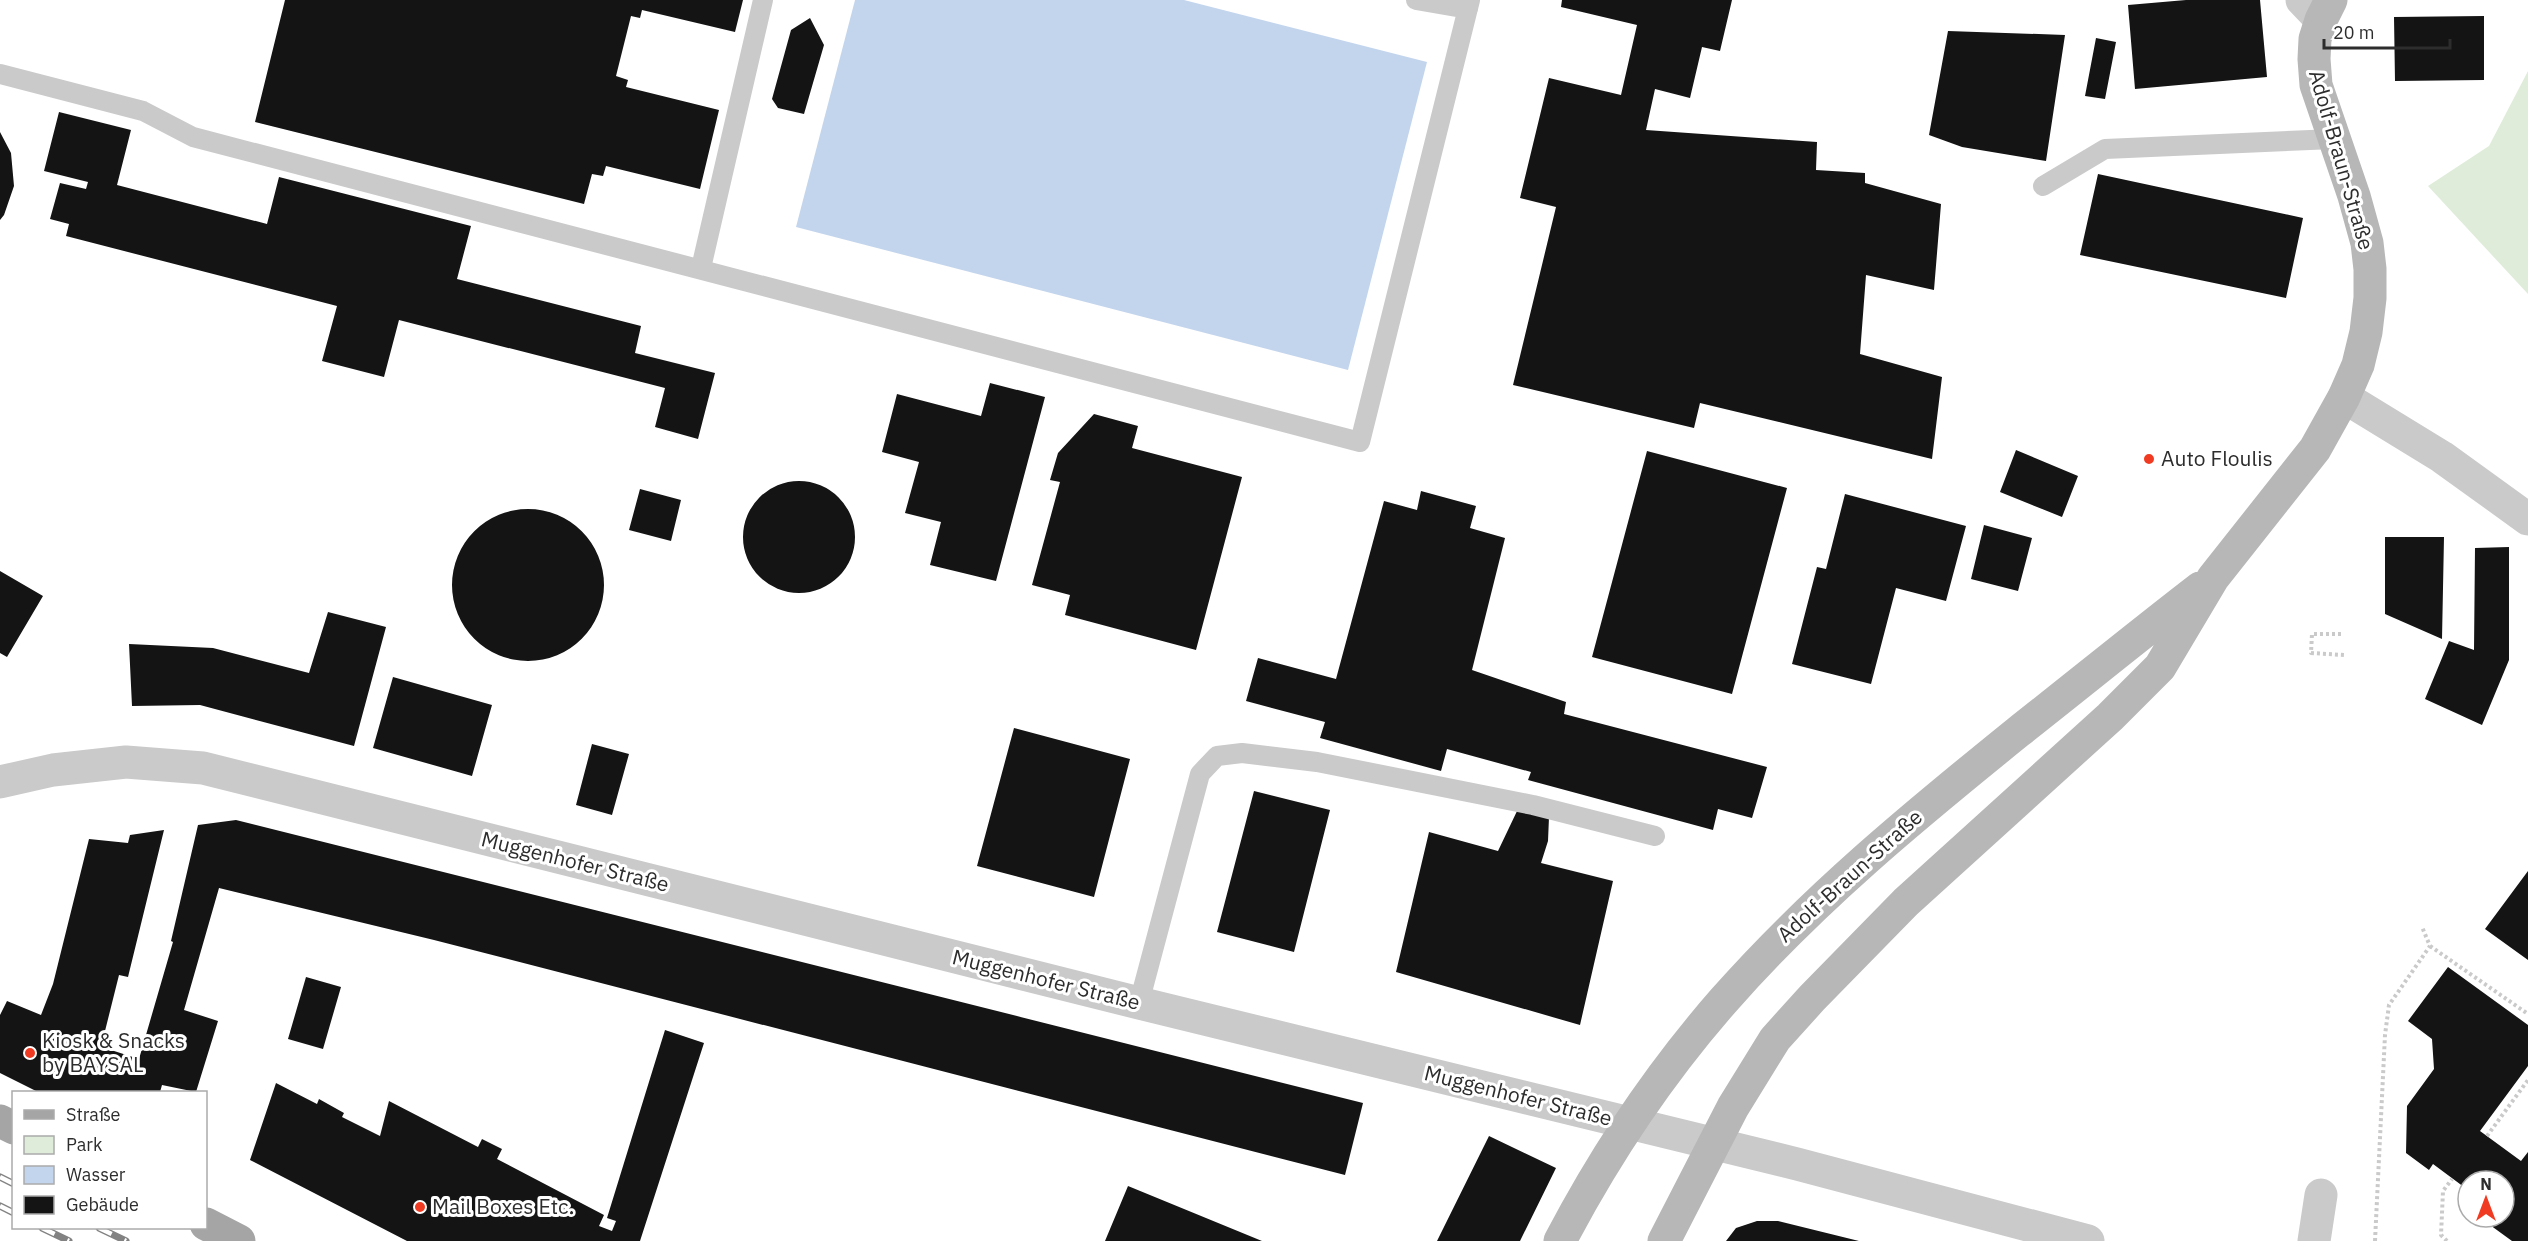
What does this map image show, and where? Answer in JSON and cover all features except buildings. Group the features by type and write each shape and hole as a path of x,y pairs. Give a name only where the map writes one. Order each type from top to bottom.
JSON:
{"main road":[{"name":"Adolf-Braun-Straße","path":"1664,1241 1712,1145 1763,1055 1806,1004 1906,902 2110,717 2160,666 2213,578 2315,449 2344,398 2358,365 2366,332 2370,298 2370,269 2361,220 2316,85 2314,59 2318,7"},
{"name":"Adolf-Braun-Straße","path":"1560,1241 1581,1202 1630,1124 1670,1067 1723,1000 1804,915 1845,876 1936,798 2213,578"},
{"path":"207,1225 239,1241"}],"street":[{"path":"2344,398 2442,457 2528,519"},
{"name":"Muggenhofer Straße","path":"0,782 53,770 126,762 202,768 1140,1003 1816,1169 2088,1241"},
{"path":"2314,1241 2321,1195"}],"lane":[{"path":"701,268 763,0"},
{"path":"0,74 143,111 193,137 1360,442 1469,5 1416,0"},
{"path":"2043,186 2106,149 2334,140"},
{"path":"1140,1003 1200,774 1217,756 1242,753 1317,762 1533,805 1655,836"}],"path":[{"path":"2341,634 2312,634 2311,653 2344,655"},
{"path":"2422,927 2430,946 2528,1014"},
{"path":"2375,1241 2385,1035 2390,1005 2430,946"},
{"path":"2487,1136 2528,1080"},
{"path":"2447,1241 2441,1235 2443,1191 2452,1179"}],"green space":[{"path":"2528,71 2528,294 2428,186 2489,146"}],"water":[{"path":"855,0 1184,0 1427,62 1348,370 796,227"}],"railway":[{"path":"0,1177 12,1183"},
{"path":"0,1206 12,1212"},
{"path":"44,1229 69,1241"},
{"path":"101,1229 126,1241"}],"place":[{"name":"Auto Floulis","path":"2149,459"},
{"name":"Kiosk & Snacks by BAYSAL","path":"30,1053"},
{"name":"Mail Boxes Etc.","path":"420,1207"}]}
